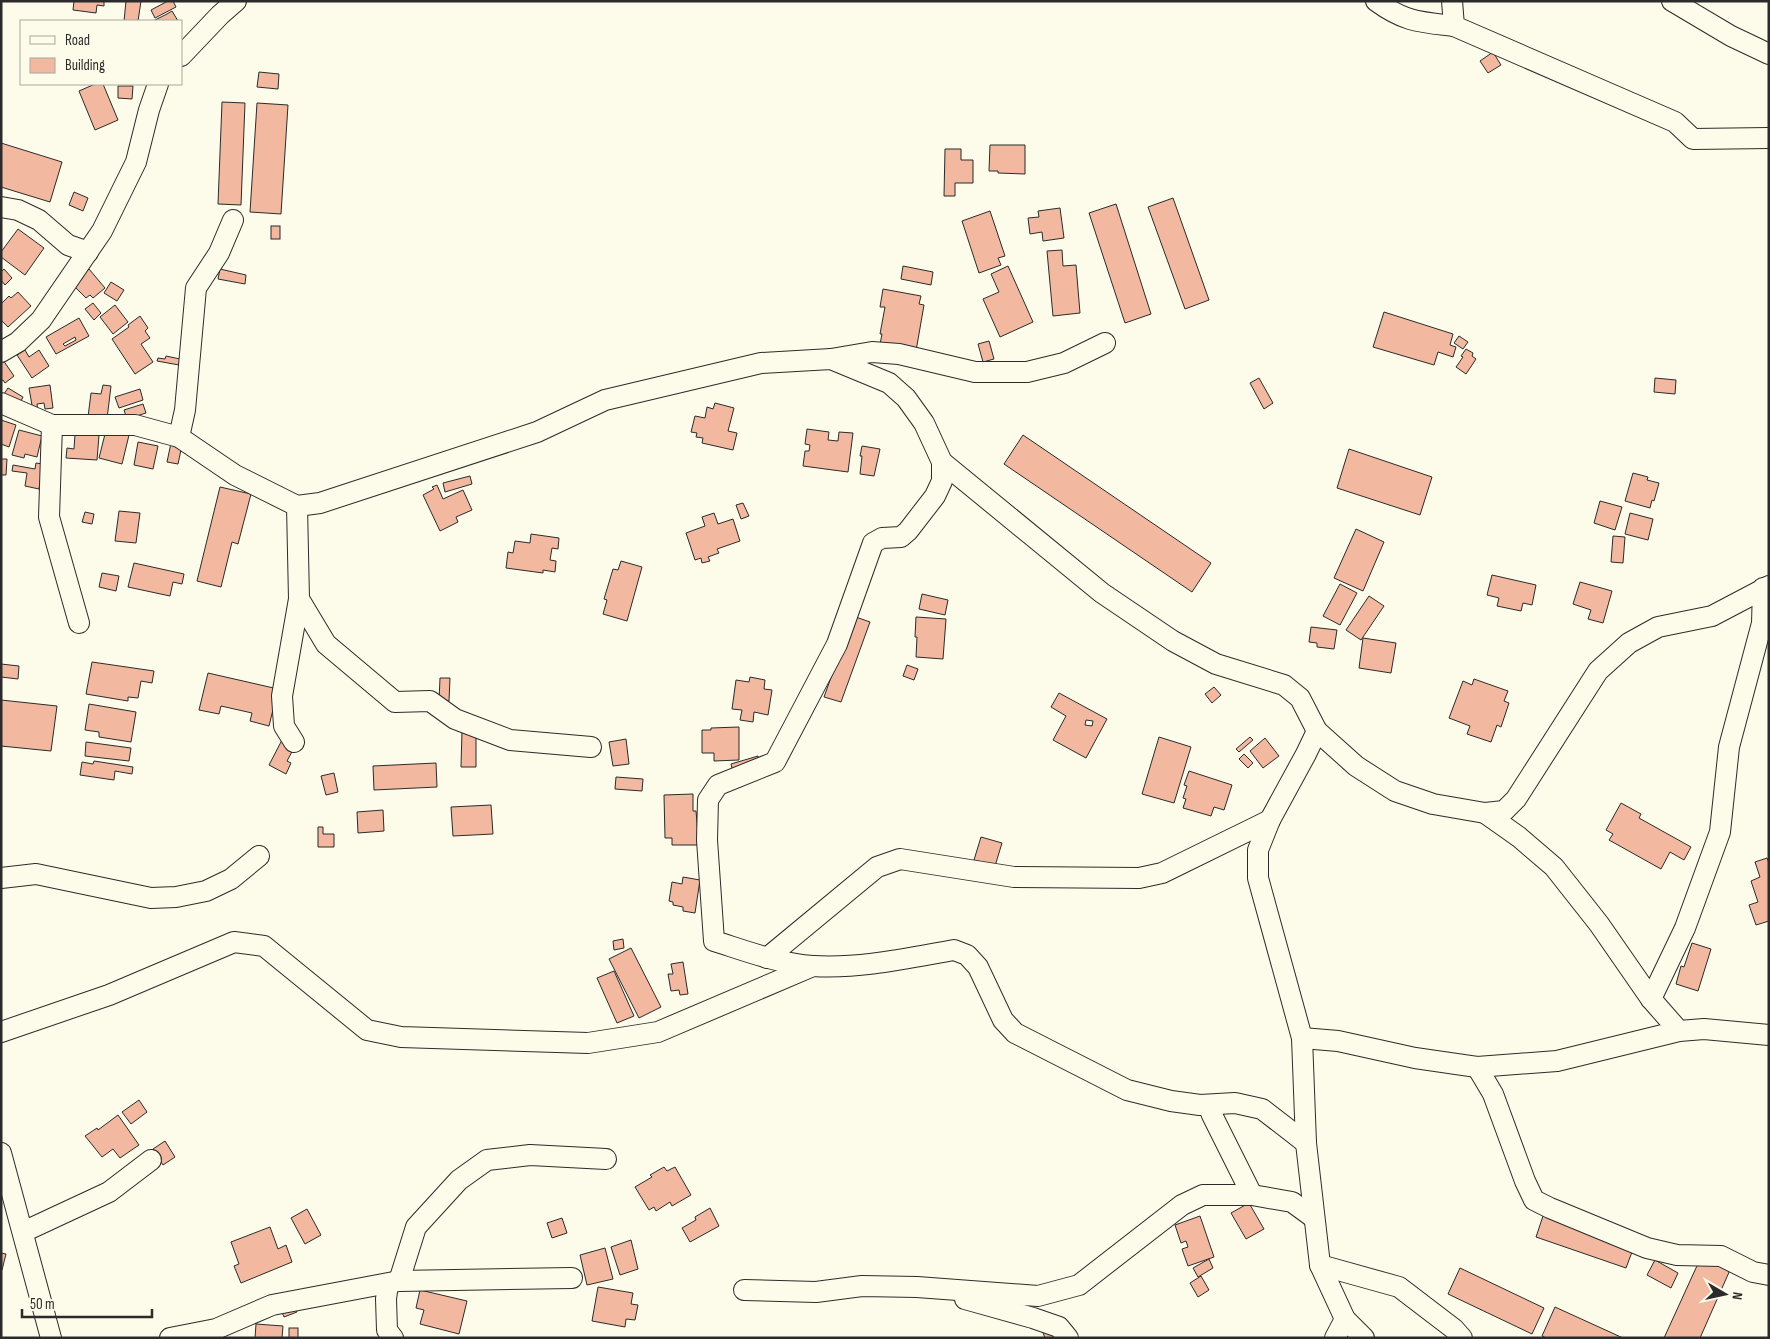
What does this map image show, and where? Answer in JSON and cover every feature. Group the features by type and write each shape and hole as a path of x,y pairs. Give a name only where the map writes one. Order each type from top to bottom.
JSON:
{"street":[{"path":"182,55 236,1"},
{"path":"1376,1 1393,14 1415,22 1454,26 1675,122 1693,139 1769,138"},
{"path":"1452,1 1454,26"},
{"path":"1672,1 1731,36 1769,54"},
{"path":"1,352 18,342 41,320 102,231 136,162 149,110 158,85"},
{"path":"1,207 18,210 39,220 68,245 88,252"},
{"path":"179,437 185,410 196,288 219,253 233,220"},
{"path":"1,403 52,425 135,425 179,437 235,475 297,506 320,503 536,432 605,400 761,363 831,359 872,352 899,354 974,372 1027,372 1064,363 1105,344"},
{"path":"831,359 889,383 906,398 924,423 942,462 942,481 935,496 908,531 901,537 882,538 872,544 837,644 775,762 718,785 708,800 707,840 714,941 767,958 813,966 859,965 954,950 967,955 978,967 1003,1020 1015,1033 1127,1090 1171,1102 1235,1104 1262,1109 1306,1144"},
{"path":"52,425 49,517 79,623"},
{"path":"942,462 1102,593 1173,641 1216,664 1284,685 1300,698 1317,730 1356,766 1396,792 1433,804 1485,813 1504,811 1516,798 1598,672 1629,644 1658,627 1712,616 1766,587"},
{"path":"294,742 284,726 282,696 299,599 297,506"},
{"path":"1651,999 1685,928 1720,832 1729,747 1762,623 1766,587"},
{"path":"299,599 326,644 395,702 430,701 455,719 510,740 591,747"},
{"path":"1317,730 1270,820 1258,850 1258,878 1302,1038 1306,1144 1320,1265 1345,1319 1364,1338"},
{"path":"1485,813 1519,836 1554,867 1599,924 1651,999 1679,1030"},
{"path":"767,958 877,867 900,859 1014,877 1139,878 1162,873 1270,820"},
{"path":"1,878 36,874 151,898 176,897 206,891 231,879 259,856"},
{"path":"1,1032 110,995 234,942 264,946 367,1030 401,1037 588,1043 658,1032 813,966"},
{"path":"1302,1038 1338,1041 1415,1058 1477,1067 1557,1061 1679,1030 1704,1029 1769,1035"},
{"path":"1477,1067 1493,1094 1525,1181 1534,1200 1647,1248 1677,1255 1721,1256 1753,1272 1769,1275"},
{"path":"1208,1104 1252,1195"},
{"path":"1,1153 8,1196 23,1232 51,1338"},
{"path":"393,1338 387,1330 386,1298 416,1227 459,1180 487,1160 530,1155 606,1160"},
{"path":"23,1232 109,1192 151,1160"},
{"path":"744,1290 816,1292 862,1286 917,1286 1038,1296 1079,1285 1182,1205 1203,1195 1252,1195 1292,1202 1314,1218"},
{"path":"1320,1265 1399,1287 1462,1338"},
{"path":"170,1338 216,1329 272,1305 393,1282 572,1278"},
{"path":"917,1286 1033,1318 1059,1327 1068,1338"},
{"path":"1335,1338 1345,1319"}],"building":[{"path":"74,1 104,1 104,6 97,5 96,13 73,10"},
{"path":"126,1 141,1 138,20 124,20"},
{"path":"168,1 173,1 176,7 155,18 151,10"},
{"path":"172,11 177,20 155,20"},
{"path":"1493,52 1501,65 1488,73 1480,61"},
{"path":"259,72 279,74 278,89 257,87"},
{"path":"93,85 103,85 118,120 95,130 79,91"},
{"path":"118,86 133,86 132,99 118,98"},
{"path":"222,102 245,103 241,205 218,204"},
{"path":"257,103 288,105 281,214 250,212"},
{"path":"1,143 62,162 50,202 1,187"},
{"path":"990,145 1025,145 1025,174 989,171"},
{"path":"945,149 961,149 961,160 973,160 973,183 955,183 955,196 944,196"},
{"path":"74,192 88,198 83,211 69,205"},
{"path":"1173,198 1209,300 1185,309 1148,207"},
{"path":"1116,204 1151,314 1125,323 1089,213"},
{"path":"1060,208 1064,238 1043,241 1042,232 1030,234 1028,218 1039,217 1038,211"},
{"path":"990,211 1005,256 998,258 1001,265 979,273 962,221"},
{"path":"271,226 280,226 280,239 271,239"},
{"path":"18,229 44,248 25,275 1,257 1,252"},
{"path":"1062,250 1063,266 1076,265 1080,313 1053,316 1047,251"},
{"path":"903,266 933,272 931,285 901,279"},
{"path":"1008,266 1033,322 1000,337 983,299 999,292 991,274"},
{"path":"4,269 12,278 5,285 1,280 1,272"},
{"path":"89,269 105,288 93,298 90,295 86,298 75,287 78,285 75,281"},
{"path":"220,269 246,275 245,284 218,279"},
{"path":"111,282 124,290 117,301 104,293"},
{"path":"883,289 921,296 919,304 924,305 916,351 880,344 885,307 880,307"},
{"path":"18,292 31,306 8,327 1,320 1,304 9,296 11,298"},
{"path":"93,303 101,313 94,320 85,309"},
{"path":"115,305 128,322 113,334 100,317"},
{"path":"1384,312 1453,334 1450,345 1456,347 1453,357 1438,352 1434,365 1373,347"},
{"path":"140,316 148,328 145,331 150,338 141,344 153,362 135,374 112,339 129,327 128,325"},
{"path":"79,318 89,336 56,354 46,337","holes":["75,337 76,340 65,346 63,344"]},
{"path":"1459,336 1468,342 1463,349 1454,343"},
{"path":"989,341 994,359 983,362 978,344"},
{"path":"1466,349 1473,353 1472,356 1476,359 1466,374 1456,367"},
{"path":"25,350 29,357 39,350 49,366 32,378 17,355"},
{"path":"166,356 180,359 179,365 157,361 158,358 165,359"},
{"path":"3,360 14,376 5,383 3,380 1,381 1,361"},
{"path":"1259,378 1273,403 1264,409 1250,383"},
{"path":"1655,378 1676,380 1675,394 1654,392"},
{"path":"50,385 53,408 45,409 44,403 37,404 38,411 33,411 29,388"},
{"path":"103,385 111,386 107,419 88,417 91,393 101,394"},
{"path":"8,388 23,397 18,407 2,397"},
{"path":"140,389 143,400 119,408 115,397"},
{"path":"715,403 734,408 728,431 737,433 733,450 702,443 703,438 696,437 697,433 691,432 695,416 705,418 707,407 713,409"},
{"path":"143,404 146,413 127,419 124,410"},
{"path":"1,420 16,425 9,447 1,444"},
{"path":"807,429 829,432 828,440 838,441 839,432 853,433 848,472 803,466 805,451 809,451 810,445 805,444"},
{"path":"19,430 42,436 37,457 25,454 24,458 12,455"},
{"path":"106,430 129,435 122,464 99,458"},
{"path":"75,434 99,435 97,460 66,458 67,448 74,449"},
{"path":"1023,435 1211,563 1192,592 1004,464"},
{"path":"138,442 158,446 153,469 134,465"},
{"path":"171,443 182,445 178,464 167,462"},
{"path":"862,446 880,449 874,476 860,474"},
{"path":"1349,449 1432,477 1420,515 1337,488"},
{"path":"1,459 7,459 6,475 1,475"},
{"path":"36,463 43,464 39,489 25,486 27,473 12,471 13,465 35,469"},
{"path":"1633,473 1648,477 1647,480 1659,483 1650,508 1625,501"},
{"path":"470,476 472,484 445,492 443,483"},
{"path":"437,485 443,499 463,490 472,510 456,517 458,522 440,531 423,495 434,489 432,487"},
{"path":"220,487 251,494 238,544 232,542 221,587 197,581"},
{"path":"1600,501 1622,507 1615,530 1594,523"},
{"path":"743,503 749,516 741,519 736,505"},
{"path":"119,511 140,513 136,543 115,541"},
{"path":"85,512 94,514 92,524 82,522"},
{"path":"714,513 718,524 733,519 740,541 717,549 719,553 708,557 710,561 702,563 701,558 695,560 686,533 705,526 702,517"},
{"path":"1630,513 1653,519 1648,540 1625,534"},
{"path":"1356,529 1384,542 1363,591 1334,578"},
{"path":"531,534 559,538 558,549 552,548 550,560 556,561 555,572 543,570 543,573 506,568 508,552 513,553 515,541 530,543"},
{"path":"1613,536 1625,537 1623,563 1611,562"},
{"path":"621,561 642,567 627,621 603,614 607,600 604,599 613,569 618,570"},
{"path":"134,563 184,574 182,584 173,582 170,596 128,587"},
{"path":"102,573 119,576 116,591 99,587"},
{"path":"1492,575 1536,585 1532,605 1523,603 1521,611 1497,606 1499,598 1487,595"},
{"path":"1580,582 1612,591 1603,623 1588,619 1591,610 1573,604"},
{"path":"1340,584 1357,593 1340,625 1323,616"},
{"path":"922,594 948,600 945,615 919,609"},
{"path":"1369,596 1384,606 1361,640 1346,630"},
{"path":"853,616 870,622 841,702 824,697"},
{"path":"916,617 946,619 943,659 916,657"},
{"path":"1311,627 1337,630 1334,649 1317,647 1317,643 1309,642"},
{"path":"1363,638 1396,643 1391,673 1359,668"},
{"path":"92,662 154,671 152,683 141,681 138,698 128,697 128,701 86,694"},
{"path":"1,664 19,666 18,679 1,677"},
{"path":"907,665 918,669 914,680 903,676"},
{"path":"208,673 278,689 269,726 250,721 252,713 221,706 219,714 199,710"},
{"path":"750,677 765,680 764,689 772,690 768,715 754,712 753,722 740,720 742,710 732,709 736,680 749,682"},
{"path":"440,678 450,678 449,701 439,701"},
{"path":"1474,679 1508,691 1504,701 1509,703 1501,727 1497,725 1491,742 1467,734 1470,726 1449,718 1463,681 1472,685"},
{"path":"1214,687 1221,695 1212,703 1205,694"},
{"path":"1059,693 1107,719 1086,758 1053,740 1066,716 1051,707","holes":["1086,720 1093,721 1092,726 1085,725"]},
{"path":"1,700 57,706 51,751 1,746"},
{"path":"89,704 136,712 131,742 99,737 99,732 85,730"},
{"path":"739,727 739,760 714,761 714,753 702,753 702,730"},
{"path":"462,730 476,731 476,767 461,767"},
{"path":"1159,737 1191,747 1174,803 1142,794"},
{"path":"1250,737 1253,740 1239,752 1236,749"},
{"path":"1265,738 1279,756 1263,768 1250,751"},
{"path":"626,739 629,764 613,766 609,742"},
{"path":"282,740 295,746 287,761 291,763 286,774 269,765"},
{"path":"86,742 131,748 129,761 85,756"},
{"path":"1244,754 1253,763 1248,768 1239,759"},
{"path":"758,756 760,765 733,772 731,764"},
{"path":"94,761 133,767 132,774 115,771 114,780 80,775 82,762 93,764"},
{"path":"436,763 437,787 374,790 373,766"},
{"path":"1189,771 1232,785 1224,810 1214,807 1211,816 1183,808 1186,799 1183,798 1187,786 1184,785"},
{"path":"334,773 338,792 326,795 321,776"},
{"path":"616,777 643,779 642,791 615,789"},
{"path":"693,794 693,811 696,811 699,845 672,845 672,838 665,838 664,795"},
{"path":"1621,803 1641,814 1639,818 1691,847 1684,860 1670,852 1661,869 1609,840 1613,834 1606,830"},
{"path":"491,805 493,834 453,836 451,807"},
{"path":"383,810 384,831 358,833 357,812"},
{"path":"318,827 323,827 323,834 334,834 334,847 318,847"},
{"path":"981,837 1002,843 995,866 974,860"},
{"path":"1767,858 1769,863 1769,921 1756,925 1749,905 1758,902 1751,881 1760,877 1755,862"},
{"path":"683,877 700,880 695,913 683,911 683,907 673,905 673,902 669,901 672,882 682,884"},
{"path":"623,939 624,948 614,950 613,941"},
{"path":"1692,943 1711,949 1698,991 1676,984 1681,966 1684,967"},
{"path":"631,948 661,1007 639,1018 609,959"},
{"path":"683,962 688,994 680,995 679,990 671,991 668,974 673,974 671,964"},
{"path":"614,971 634,1016 617,1023 597,978"},
{"path":"139,1100 147,1112 131,1124 122,1112"},
{"path":"118,1115 139,1145 120,1158 113,1149 102,1157 85,1136 97,1128 98,1130"},
{"path":"165,1141 175,1157 163,1165 153,1149"},
{"path":"664,1167 667,1171 675,1167 691,1195 672,1206 670,1202 656,1211 654,1207 649,1210 635,1187"},
{"path":"1249,1203 1264,1229 1246,1239 1231,1213"},
{"path":"710,1208 719,1226 690,1242 682,1228 696,1220 695,1217"},
{"path":"307,1209 321,1235 305,1244 291,1218"},
{"path":"1544,1213 1635,1244 1626,1268 1536,1237"},
{"path":"1200,1216 1214,1257 1188,1266 1182,1249 1188,1247 1186,1241 1181,1243 1175,1225"},
{"path":"562,1218 567,1233 552,1238 547,1223"},
{"path":"270,1227 278,1249 286,1245 292,1262 241,1283 234,1266 239,1264 231,1242"},
{"path":"631,1240 638,1269 620,1275 611,1247"},
{"path":"605,1248 613,1279 587,1285 580,1255"},
{"path":"1,1253 6,1254 2,1270 1,1270"},
{"path":"1701,1257 1730,1270 1700,1338 1664,1338"},
{"path":"1209,1259 1213,1268 1198,1277 1193,1268"},
{"path":"1655,1260 1678,1273 1671,1288 1647,1275"},
{"path":"1460,1268 1544,1308 1532,1334 1448,1294"},
{"path":"1201,1276 1209,1290 1198,1297 1190,1283"},
{"path":"598,1287 633,1293 631,1304 638,1305 635,1320 626,1319 625,1327 592,1321"},
{"path":"420,1290 467,1301 459,1334 420,1324 424,1310 416,1308"},
{"path":"294,1303 297,1312 284,1317 280,1308"},
{"path":"1555,1307 1623,1338 1546,1338 1542,1336"},
{"path":"256,1324 283,1326 282,1338 255,1338"},
{"path":"289,1328 298,1328 298,1338 289,1338"},
{"path":"1042,1330 1056,1337 1045,1338"}]}
